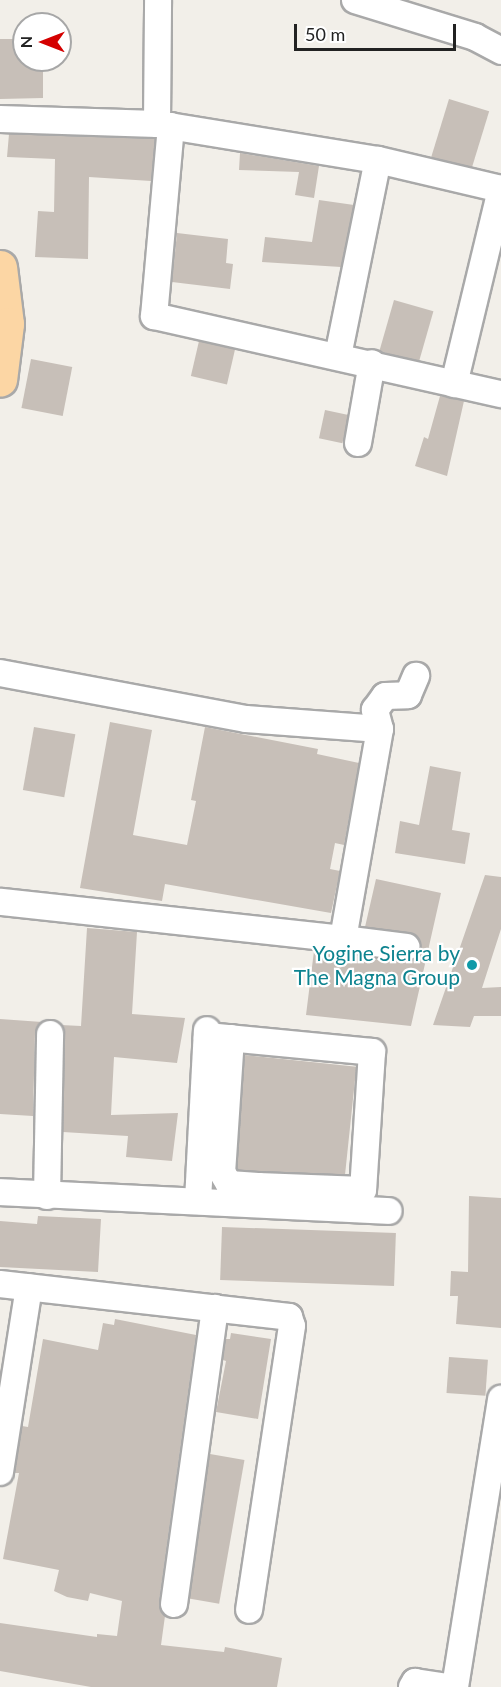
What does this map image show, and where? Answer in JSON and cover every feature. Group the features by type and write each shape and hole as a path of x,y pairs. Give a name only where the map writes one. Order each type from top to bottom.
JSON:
{"main road":[{"path":"0,267 7,324 0,380"}],"street":[{"path":"158,0 164,125 154,316 372,363 501,394"},
{"path":"355,0 389,6 475,37 501,51"},
{"path":"0,119 164,125 378,160 501,189 454,384"},
{"path":"338,356 378,160"},
{"path":"358,443 372,363"},
{"path":"0,673 246,719 380,729"},
{"path":"343,939 380,729 375,710 385,696 408,695 416,676"},
{"path":"0,902 406,947"},
{"path":"47,1196 50,1034"},
{"path":"0,1192 47,1196 198,1201 257,1195 363,1190 374,1061 366,1049 215,1035"},
{"path":"198,1201 215,1035"},
{"path":"215,1035 222,1172 229,1184 257,1195 389,1211"},
{"path":"0,1284 215,1308 276,1312 288,1317 292,1326 249,1610"},
{"path":"0,1472 29,1287"},
{"path":"174,1604 215,1308"},
{"path":"455,1687 501,1399"},
{"path":"412,1687 415,1682 445,1687"}],"building":[{"path":"0,39 12,39 12,72 43,72 43,98 0,99"},
{"path":"449,99 489,111 471,170 431,157"},
{"path":"9,134 155,139 151,181 89,177 88,259 35,257 38,211 54,212 55,159 7,157"},
{"path":"240,153 319,166 314,198 295,195 299,172 239,170"},
{"path":"319,200 354,205 341,267 262,262 265,237 312,242"},
{"path":"177,233 228,239 226,263 233,264 230,289 172,282"},
{"path":"394,300 433,311 419,362 379,351"},
{"path":"199,341 235,349 227,384 191,376"},
{"path":"31,359 72,367 63,416 21,408"},
{"path":"440,396 464,401 447,476 415,466 424,437 428,439"},
{"path":"325,410 348,415 342,443 319,438"},
{"path":"110,722 152,730 133,835 187,845 196,801 191,800 205,727 318,749 317,754 359,763 344,845 335,843 330,869 340,871 331,913 165,884 162,901 80,888"},
{"path":"34,727 75,734 64,797 23,790"},
{"path":"430,766 461,772 452,830 470,833 465,864 395,853 400,821 419,825"},
{"name":"Yogine Sierra by The Magna Group","path":"485,875 501,877 501,929 482,988 501,987 501,1016 474,1016 470,1027 433,1025"},
{"path":"376,879 441,893 411,1026 306,1015 314,951 404,962 418,956 420,942 415,935 365,927"},
{"path":"87,928 137,932 132,1014 185,1018 177,1063 114,1057 111,1115 178,1113 172,1161 126,1157 128,1136 63,1132 65,1034 61,1025 81,1026"},
{"path":"0,1019 42,1022 35,1034 33,1116 0,1114"},
{"path":"245,1055 356,1067 344,1181 233,1169"},
{"path":"469,1196 501,1198 501,1328 456,1324 458,1296 450,1296 451,1271 468,1272"},
{"path":"38,1216 101,1219 98,1272 0,1267 0,1221 37,1224"},
{"path":"222,1227 396,1233 394,1286 220,1280"},
{"path":"115,1319 196,1335 159,1602 165,1616 161,1645 224,1652 225,1647 282,1658 277,1687 91,1687 0,1671 0,1623 97,1637 97,1634 117,1636 122,1601 90,1593 88,1601 67,1597 54,1591 59,1570 3,1559 19,1473 15,1473 22,1426 28,1427 43,1339 98,1350 103,1323 114,1325"},
{"path":"231,1333 271,1339 258,1419 216,1412 226,1361 223,1360 226,1339 230,1339"},
{"path":"449,1357 488,1360 485,1396 446,1393"},
{"path":"210,1454 244,1460 219,1604 185,1598"}],"place":[{"name":"Yogine Sierra by The Magna Group","path":"472,965"}]}
